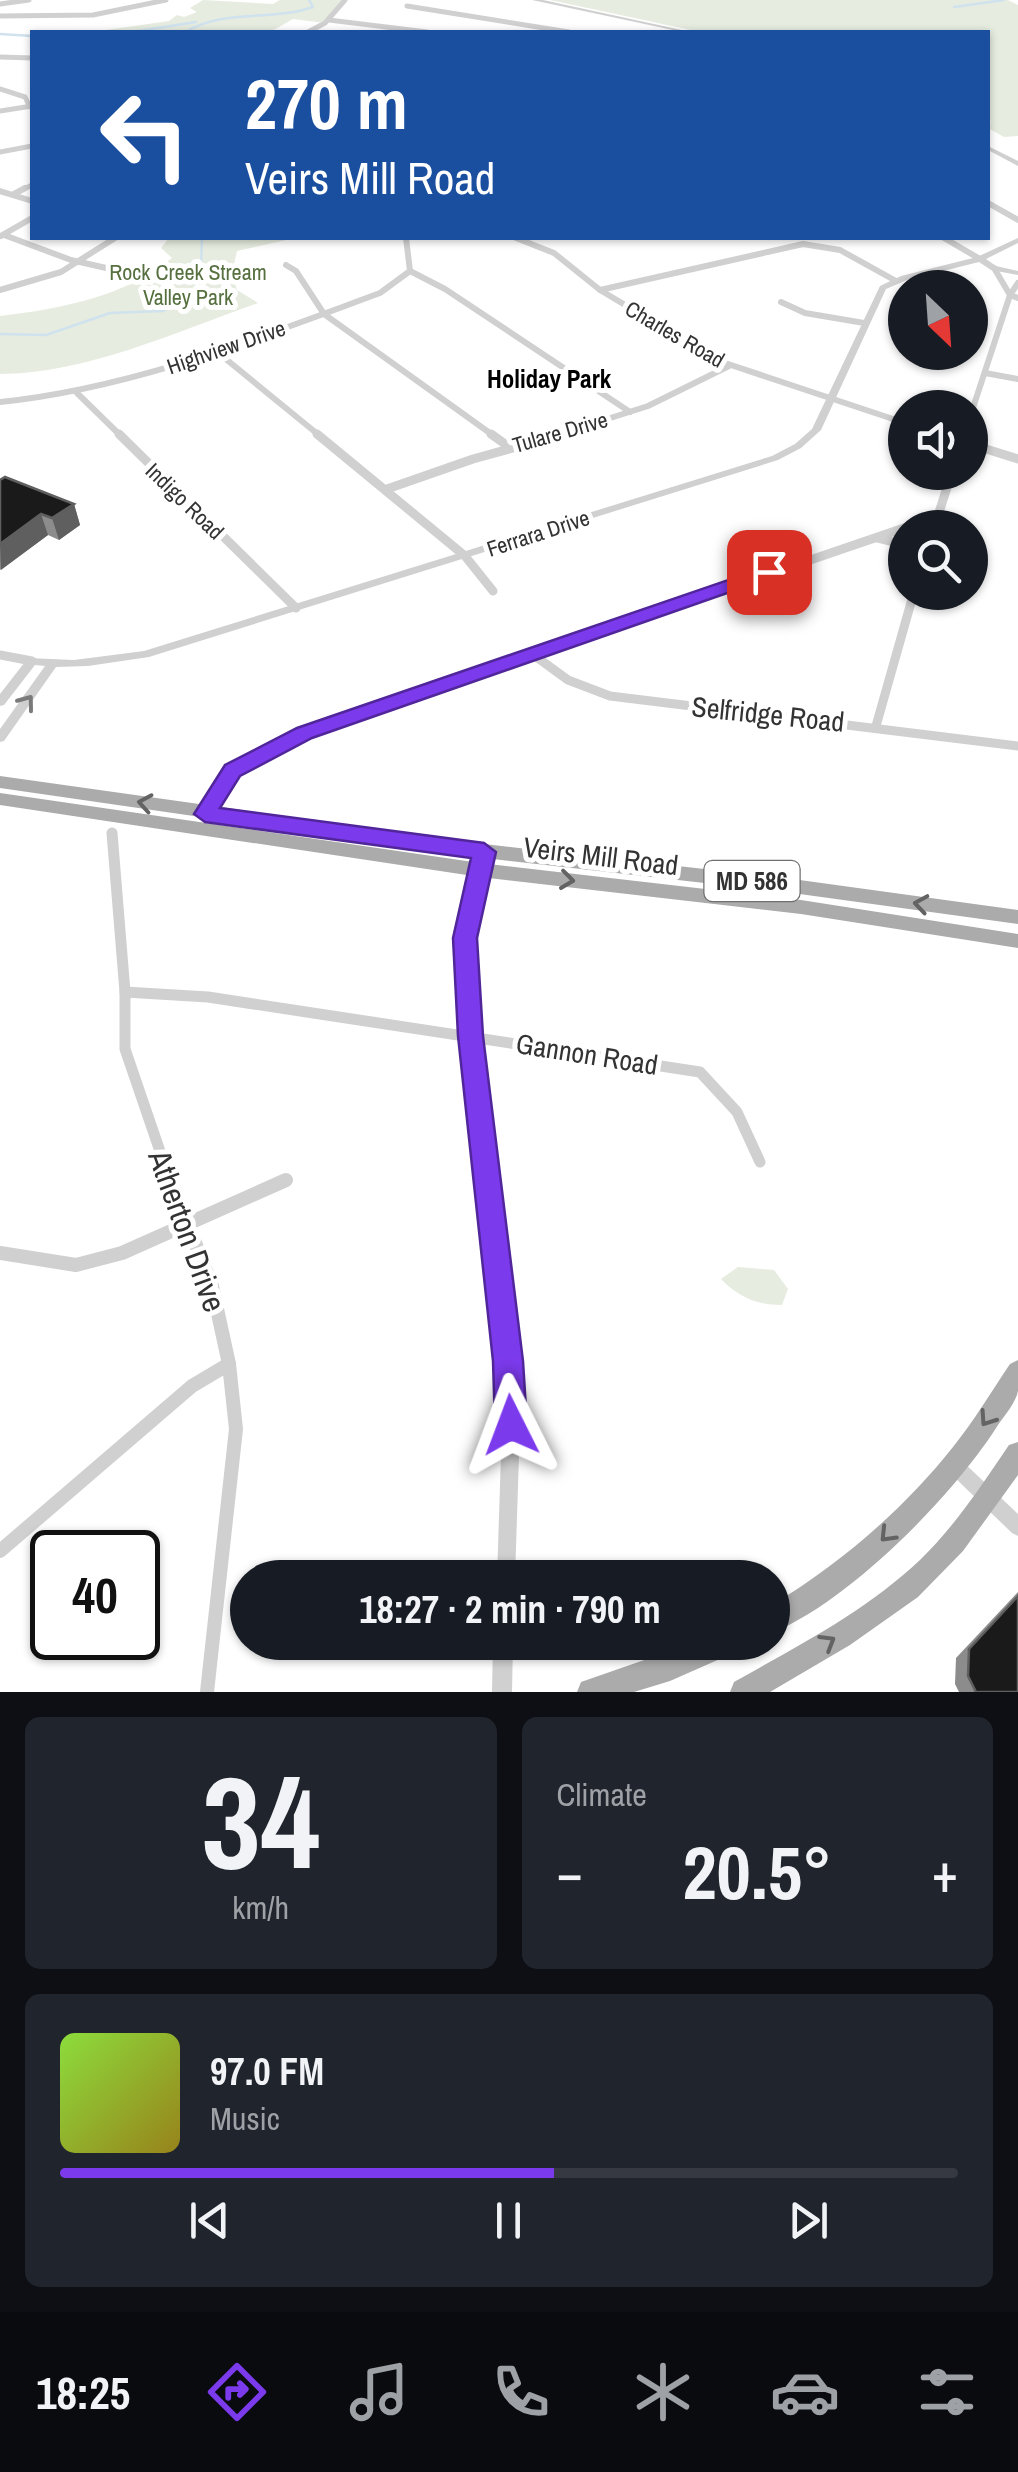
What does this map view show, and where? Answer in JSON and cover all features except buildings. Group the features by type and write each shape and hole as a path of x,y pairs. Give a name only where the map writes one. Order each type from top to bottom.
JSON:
{"main road":[{"name":"Veirs Mill Road","path":"0,782 482,861 784,885 1018,917"},
{"name":"Veirs Mill Road","path":"0,799 482,861 1018,942"},
{"path":"790,1609 835,1581 872,1551 955,1466 1018,1372"},
{"path":"744,1692 870,1616 929,1568 989,1497 1018,1454"},
{"path":"591,1692 686,1660"}],"street":[{"path":"0,4 28,0"},
{"path":"0,16 94,15 166,0"},
{"path":"312,30 329,20 345,0"},
{"path":"535,0 670,30"},
{"path":"389,30 409,3 558,30"},
{"path":"329,20 409,30"},
{"path":"0,57 30,58"},
{"path":"0,89 25,98 30,105"},
{"path":"0,112 30,106"},
{"path":"0,152 30,146"},
{"path":"990,149 1018,164"},
{"path":"14,194 30,185"},
{"path":"0,191 30,200"},
{"path":"990,204 1018,220"},
{"path":"2,235 30,219"},
{"path":"2,235 80,262 137,275"},
{"path":"0,290 55,274 112,240"},
{"path":"406,240 410,270 630,412"},
{"name":"Charles Road","path":"521,240 554,252 600,290 729,366 888,417"},
{"path":"947,240 994,268 1014,297"},
{"path":"940,270 980,259 1018,240"},
{"path":"600,290 802,244 840,250 888,277"},
{"path":"286,265 296,271 324,314 508,446"},
{"path":"994,268 1018,272"},
{"name":"Highview Drive","path":"0,402 77,393 134,379 380,294 410,270"},
{"path":"979,390 1018,283"},
{"name":"Ferrara Drive","path":"0,656 52,665 145,654 775,458 798,446 816,430 877,294 888,287"},
{"path":"782,302 805,313 864,324"},
{"path":"216,351 465,556 493,591"},
{"name":"Tulare Drive","path":"387,489 508,446 677,397 729,366"},
{"path":"985,373 1018,379"},
{"name":"Indigo Road","path":"77,393 296,608"},
{"path":"988,450 1018,460"},
{"path":"205,814 233,770 305,733 888,532"},
{"path":"872,537 888,541"},
{"path":"876,726 909,610"},
{"name":"Selfridge Road","path":"530,653 558,677 587,691 610,696 1018,746"},
{"path":"0,702 32,661"},
{"path":"0,738 52,665"},
{"name":"Atherton Drive","path":"112,833 125,992 125,1048 141,1104 212,1286 229,1364 236,1429 207,1692"},
{"path":"482,861 465,938 470,1036 508,1361 511,1425 507,1560"},
{"name":"Gannon Road","path":"125,992 208,997 700,1072 722,1088 740,1111 760,1162"},
{"path":"0,1252 26,1260 76,1265 122,1254 286,1180"},
{"path":"0,1551 192,1386 229,1364"},
{"path":"955,1466 1018,1527"},
{"path":"502,1692 503,1660"}],"green space":[{"path":"203,0 273,4 280,0 345,0 325,23 293,19 274,30 106,30 169,21 177,15 184,17 197,12 190,8"},
{"path":"550,0 1008,0 1018,5 1018,136 1004,137 990,129 990,30 691,30"},
{"name":"Rock Creek Stream Valley Park","path":"167,240 286,240 237,251 232,273 237,290 258,303 98,359 66,367 0,374 0,316 68,305 134,283 172,258 161,248"},
{"path":"738,1267 774,1270 788,1289 782,1305 749,1299 721,1279"}],"waterway":[{"path":"190,30 232,17 281,14 313,7 309,0"},
{"path":"954,7 1004,0"},
{"path":"145,30 196,22"},
{"path":"0,34 30,36"},
{"path":"0,334 46,335 110,313 163,311 193,295 201,265 202,240"}],"district":[{"name":"Holiday Park","path":"549,379"}],"route":[{"path":"511,1425 508,1361 470,1036 465,938 484,852 205,814 233,770 305,733 769,572"}]}
